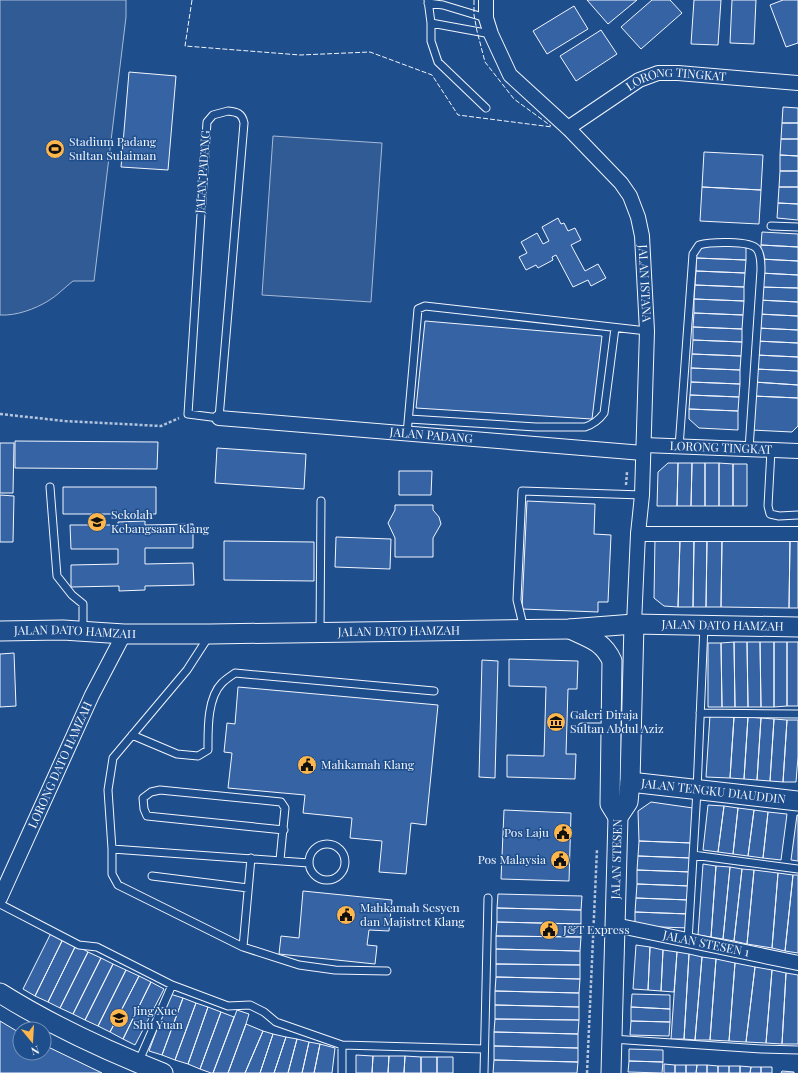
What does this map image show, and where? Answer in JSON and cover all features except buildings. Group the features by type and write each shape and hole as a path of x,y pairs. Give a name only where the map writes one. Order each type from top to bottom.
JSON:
{"main road":[{"name":"JALAN DATO HAMZAH","path":"0,631 84,631 124,634 210,634 570,629 634,624 798,627"},
{"name":"JALAN STESEN","path":"611,1073 618,817 628,802 630,782 634,624"},
{"path":"570,629 598,642 608,651 612,661 610,804 618,817"},
{"name":"JALAN TENGKU DIAUDDIN","path":"630,782 798,801"},
{"path":"0,993 32,1012 138,1063 163,1073"}],"street":[{"name":"JALAN ISTANA","path":"486,0 486,18 491,34 510,75 568,128 622,184 630,196 638,217 642,236 646,332 642,495 638,534 634,624"},
{"name":"LORONG TINGKAT","path":"568,128 639,80 658,73 678,73 798,83"},
{"name":"JALAN PADANG","path":"219,418 628,452 643,449"},
{"name":"LORONG TINGKAT","path":"643,449 679,447 798,451"},
{"path":"638,534 798,534"},
{"name":"LORONG DATO HAMZAH","path":"0,898 4,877 92,695 124,634"},
{"name":"JALAN STESEN 1","path":"615,925 798,963"}],"lane":[{"path":"486,18 428,1 432,41 438,62 486,108"},
{"path":"431,23 491,34"},
{"name":"JALAN PADANG","path":"228,111 238,112 244,118 244,122 219,418 188,414 207,122 213,115 228,111"},
{"path":"771,226 798,227"},
{"path":"679,447 693,254 699,245 709,242 749,244 757,248 761,259 749,449"},
{"path":"407,434 418,309 425,306 646,332"},
{"path":"409,418 536,427 589,425 598,421 604,413 615,328"},
{"path":"771,450 768,506 770,514 779,516 798,515"},
{"path":"50,487 56,576 72,595 83,604 84,631"},
{"path":"524,629 517,600 522,491 642,495"},
{"path":"320,632 321,501"},
{"path":"688,941 698,790 704,625"},
{"path":"210,634 187,670 114,758 108,790 112,874 118,885 243,947 299,965 335,970 387,971"},
{"path":"132,735 177,754 198,756 208,750 209,717 214,694 221,683 235,673 434,691"},
{"path":"700,713 798,714"},
{"path":"582,728 611,728"},
{"path":"280,860 284,830 285,808 281,802 160,790 151,792 143,798 144,809 147,816 284,830"},
{"path":"327,844 333,845 342,852 345,864 344,869 336,878 324,880 313,874 309,863 310,857 316,848 327,844"},
{"path":"112,849 309,863"},
{"path":"693,855 798,869"},
{"path":"243,947 251,858"},
{"path":"152,876 248,888"},
{"path":"484,1073 488,898"},
{"path":"0,904 78,945 97,947 172,985 228,1006 250,1005 264,1012 276,1022 342,1045 484,1049"},
{"path":"138,1063 172,985"},
{"path":"612,1039 798,1050"},
{"path":"342,1045 342,1073"}],"path":[{"path":"0,414 65,421 160,426 188,414"},
{"path":"625,495 628,452"},
{"path":"587,1073 597,849"}],"shaded area":[{"name":"Stadium Padang Sultan Sulaiman","path":"0,0 126,0 126,17 94,281 73,281 55,297 43,304 25,311 6,315 0,315"},
{"path":"273,136 382,143 371,302 262,295"}],"fence":[{"path":"192,0 185,46 300,55 370,52 432,75 458,115 552,127"},
{"path":"474,0 474,15 485,62 514,99 551,126"}],"place":[{"name":"Stadium Padang Sultan Sulaiman","path":"55,149"},
{"name":"Sekolah Kebangsaan Klang","path":"97,522"},
{"name":"Galeri Diraja Sultan Abdul Aziz","path":"556,722"},
{"name":"Mahkamah Klang","path":"307,765"},
{"name":"Pos Laju","path":"563,833"},
{"name":"Pos Malaysia","path":"560,860"},
{"name":"Mahkamah Sesyen dan Majistret Klang","path":"346,915"},
{"name":"J&T Express","path":"549,930"},
{"name":"Jing Xue Shu Yuan","path":"119,1018"}]}
